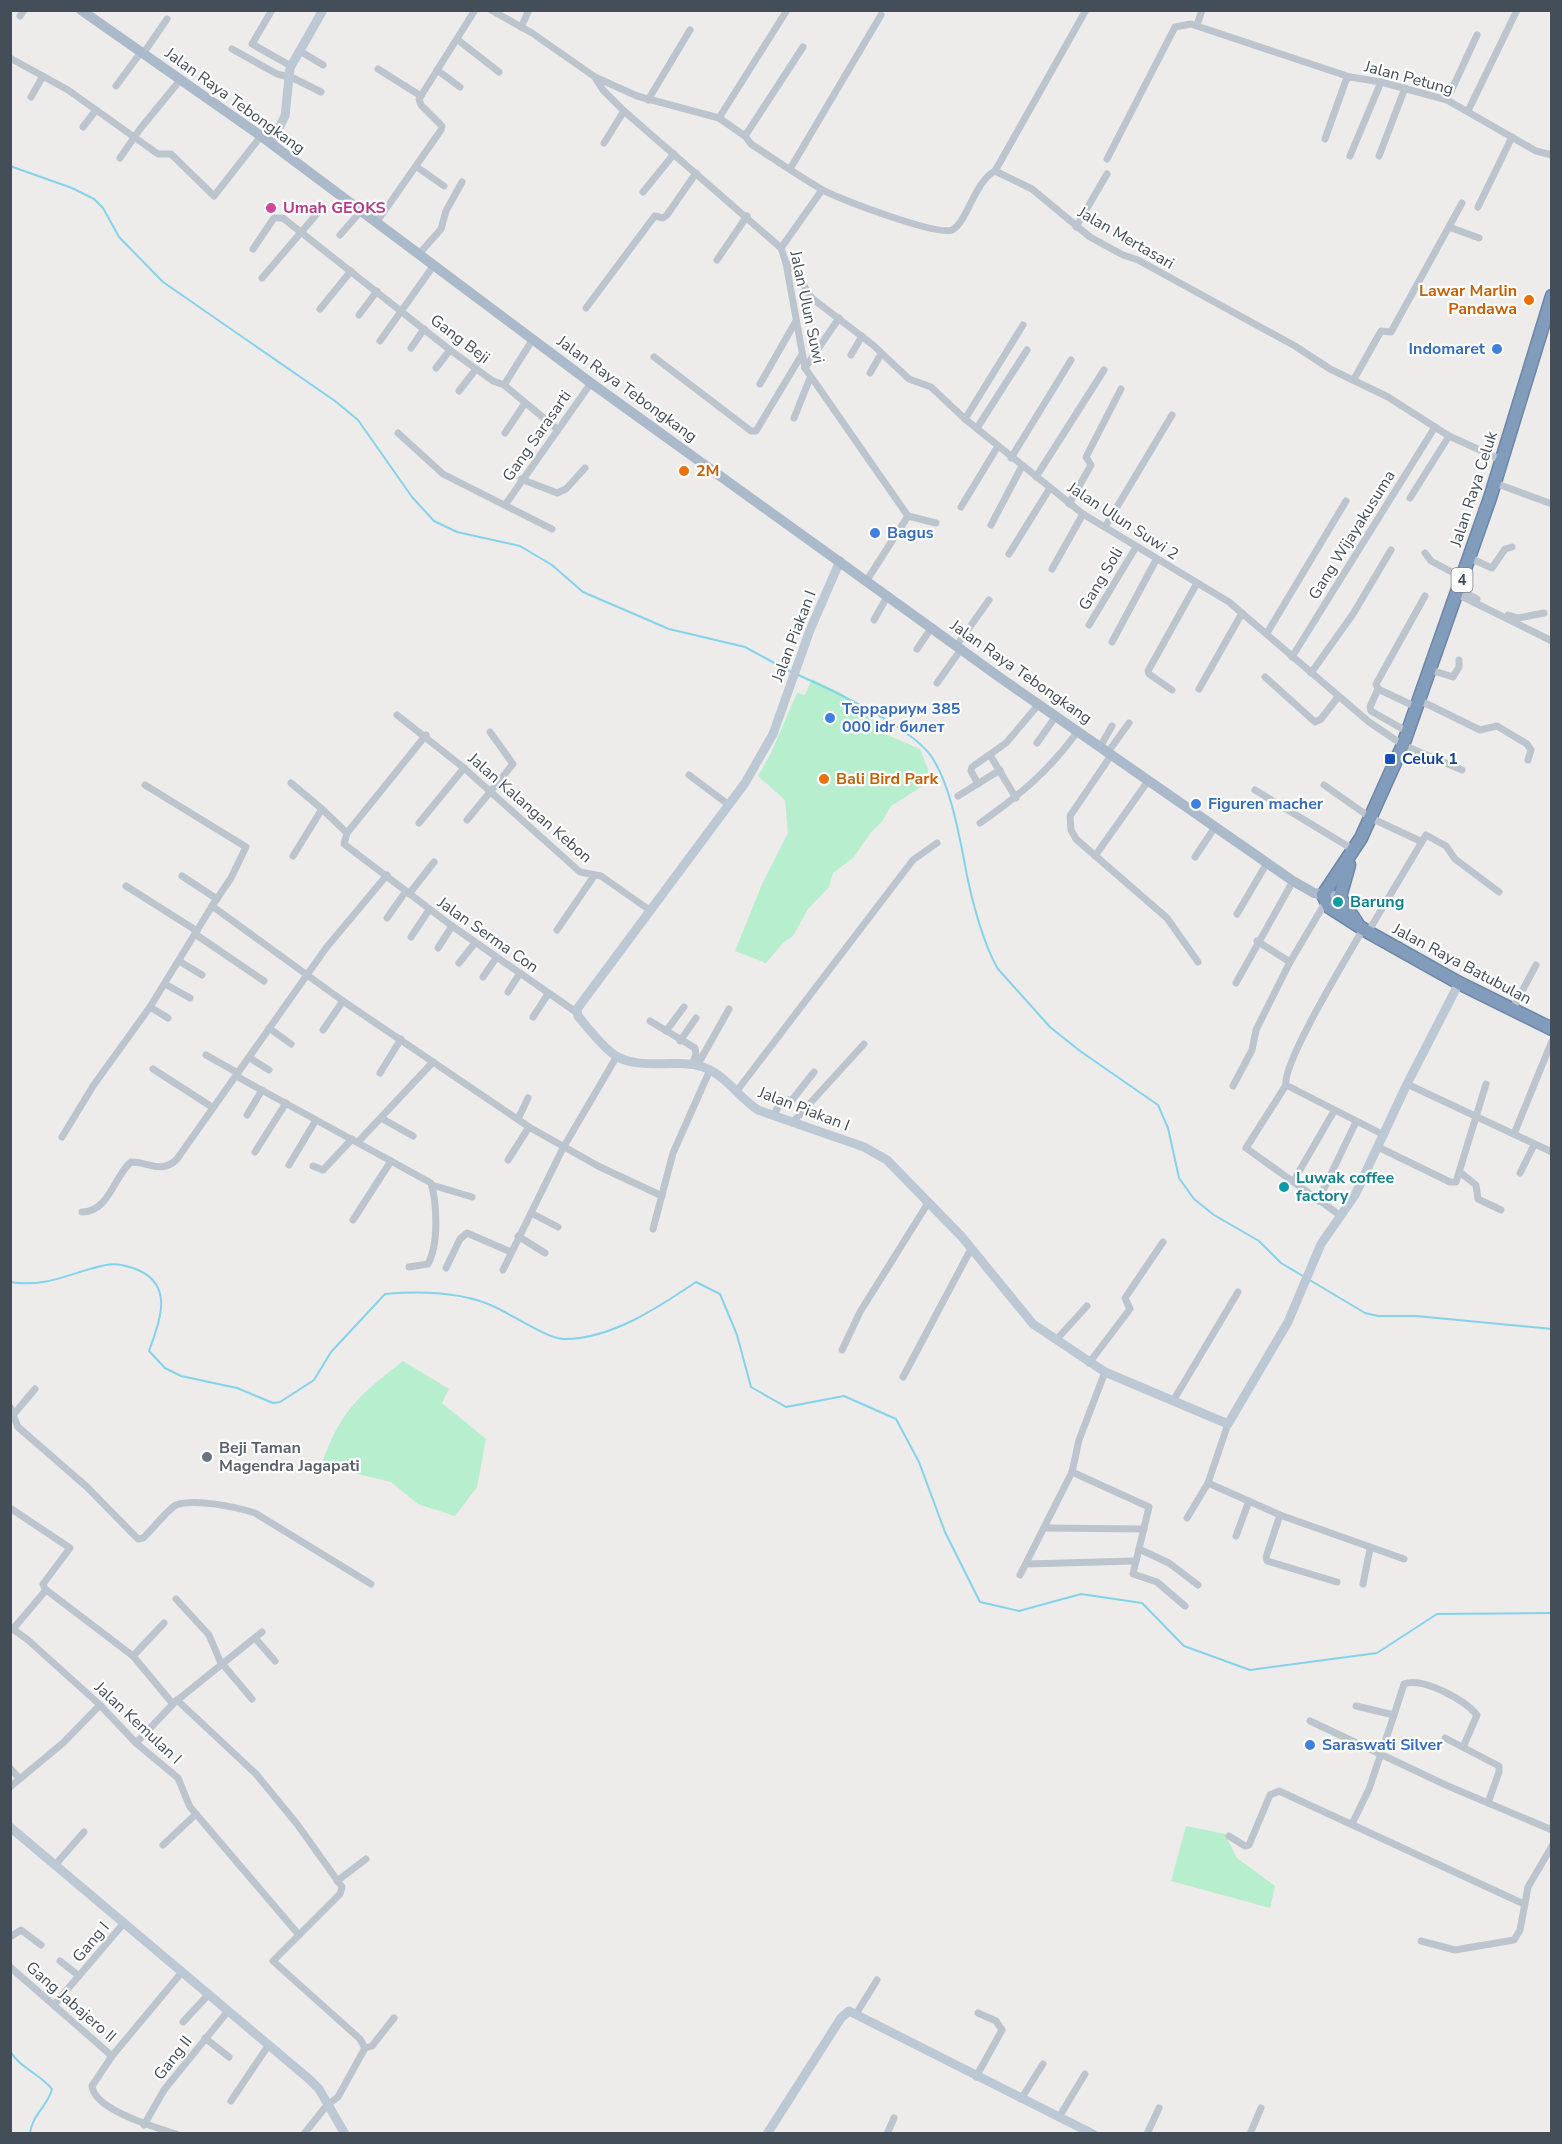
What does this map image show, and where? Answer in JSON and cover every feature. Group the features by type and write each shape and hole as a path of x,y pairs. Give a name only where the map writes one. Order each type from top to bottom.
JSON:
{"highway":[{"name":"Jalan Raya Celuk","path":"1324,899 1353,853 1371,818 1408,732 1495,483 1551,296"},
{"name":"Jalan Raya Celuk","path":"1340,897 1353,853"},
{"name":"Jalan Raya Batubulan","path":"1340,897 1363,929"},
{"name":"Jalan Raya Batubulan","path":"1324,899 1363,929 1459,983 1551,1029"}],"main road":[{"name":"Jalan Raya Tebongkang","path":"81,10 261,136 591,383 1148,781 1293,881 1324,899 1340,897"}],"street":[{"path":"272,10 252,44 321,92"},
{"path":"271,144 285,116 290,71 323,10"},
{"path":"376,223 442,128 419,103 421,96 475,10"},
{"path":"491,10 521,27 595,77 648,100 719,118 745,136 751,144 822,190 908,222 947,231 956,227 981,184 995,171 1086,10"},
{"path":"521,27 529,10"},
{"path":"719,118 787,10"},
{"path":"1197,25 1202,10"},
{"path":"1468,111 1517,10"},
{"path":"790,170 880,15"},
{"path":"116,86 167,18"},
{"path":"1107,159 1175,27 1181,24 1197,25 1238,42 1350,77"},
{"path":"648,100 690,30"},
{"path":"1447,100 1477,35"},
{"path":"458,40 499,72"},
{"path":"745,136 803,47"},
{"path":"232,49 277,74 290,71"},
{"path":"300,51 323,65"},
{"path":"10,58 96,110 158,154 171,154 214,196 261,136"},
{"path":"378,69 421,96"},
{"path":"437,70 460,87"},
{"path":"31,97 43,76"},
{"name":"Jalan Ulun Suwi","path":"595,77 603,90 624,111 781,248 786,262 801,356 805,368 908,516"},
{"name":"Jalan Petung","path":"1325,139 1346,80 1350,77 1381,82 1447,100 1512,137 1551,155"},
{"path":"120,158 181,80"},
{"path":"1350,156 1381,82"},
{"path":"1379,156 1405,88"},
{"path":"83,127 96,110"},
{"path":"604,142 624,111"},
{"path":"1478,207 1512,137"},
{"path":"643,192 674,154"},
{"path":"417,167 444,186"},
{"name":"Jalan Mertasari","path":"995,171 1034,190 1076,227 1295,346 1330,369 1354,379 1449,436 1502,460"},
{"path":"586,308 651,221 656,216 663,218 667,215 696,173"},
{"path":"1076,227 1107,174"},
{"path":"419,254 441,229 446,211 462,182"},
{"path":"781,248 822,190"},
{"path":"1354,379 1382,331 1391,332 1462,203"},
{"path":"262,278 321,208"},
{"path":"340,235 361,211"},
{"path":"717,260 747,216"},
{"name":"Gang Beji","path":"253,249 274,218 283,218 450,350 476,369 504,385 558,429"},
{"path":"1449,227 1479,238"},
{"name":"Jalan Ulun Suwi 2","path":"786,262 801,274 810,296 862,336 909,379 931,387 1011,458 1083,514 1156,560 1215,592 1268,633 1311,674 1368,722 1403,744 1462,770"},
{"path":"380,340 434,265"},
{"path":"320,309 351,271"},
{"path":"359,315 377,291"},
{"path":"805,368 839,318"},
{"path":"760,384 796,321"},
{"path":"965,419 1023,325"},
{"path":"411,348 424,329"},
{"path":"851,355 862,336"},
{"path":"504,385 533,339"},
{"path":"436,368 450,350"},
{"path":"977,428 1027,350"},
{"path":"870,374 880,354"},
{"path":"654,357 752,431 756,431 801,356"},
{"path":"1011,458 1071,360"},
{"path":"459,391 476,369"},
{"path":"1036,477 1104,370"},
{"path":"794,418 810,378"},
{"name":"Gang Sarasarti","path":"505,505 521,479 591,383"},
{"path":"1070,504 1091,465 1086,457 1121,389"},
{"path":"505,433 525,403"},
{"path":"1105,527 1172,416"},
{"name":"Gang Wijayakusuma","path":"1292,657 1435,427"},
{"path":"398,433 443,474 552,529"},
{"path":"1410,498 1449,436"},
{"path":"961,507 998,446"},
{"path":"990,525 1022,466"},
{"path":"521,479 557,493 566,489 585,468"},
{"path":"1495,483 1551,504"},
{"path":"1009,554 1050,488"},
{"path":"1268,633 1346,501"},
{"path":"1052,569 1083,514"},
{"path":"867,580 908,516 936,523"},
{"name":"Gang Soli","path":"1089,625 1136,547"},
{"path":"1470,558 1491,568 1505,549 1512,547"},
{"path":"1311,674 1353,614 1391,550"},
{"path":"1425,553 1460,587 1551,641"},
{"path":"1112,642 1156,560"},
{"name":"Jalan Piakan I","path":"576,1012 580,1003 729,805 773,734 840,561"},
{"path":"1172,690 1148,671 1197,583"},
{"path":"1460,587 1511,616 1544,613"},
{"path":"874,620 888,595"},
{"path":"1408,732 1371,711 1370,707 1378,689 1376,684 1425,596"},
{"path":"937,683 989,600"},
{"path":"1199,689 1242,613"},
{"path":"917,649 932,627"},
{"path":"1434,671 1453,677 1460,660"},
{"path":"1265,677 1315,722 1322,719 1338,697"},
{"path":"1378,689 1480,730 1497,726 1527,744 1531,750 1528,760"},
{"path":"978,784 971,769 1006,743 1039,704"},
{"name":"Jalan Kalangan Kebon","path":"397,715 426,735 580,873 601,876 651,911"},
{"path":"1037,743 1056,716"},
{"path":"1129,723 1107,751 1070,819 1076,840 1167,918 1198,962"},
{"path":"1107,751 1112,726"},
{"path":"980,823 1016,798 1054,763 1078,731"},
{"path":"467,819 513,764 490,732"},
{"path":"291,783 347,833 426,735"},
{"path":"990,755 1016,798"},
{"path":"419,823 464,768"},
{"path":"958,796 1000,770"},
{"path":"689,775 729,805"},
{"path":"1095,856 1148,781"},
{"path":"63,1137 93,1086 150,1008 246,847 145,785"},
{"path":"1324,785 1371,818 1420,841"},
{"path":"1255,790 1353,853"},
{"path":"293,856 322,809"},
{"path":"1195,857 1215,827"},
{"name":"Jalan Serma Con","path":"347,833 344,844 452,927 576,1012"},
{"path":"1341,1216 1246,1148 1286,1085 1287,1075 1310,1025 1363,929 1420,841 1426,835 1444,844 1455,859 1499,892"},
{"path":"736,1092 913,860 937,843"},
{"path":"387,918 434,862"},
{"path":"1237,914 1267,863"},
{"path":"82,1212 94,1210 104,1200 130,1162 150,1167 173,1163 250,1058 326,948 387,875"},
{"path":"182,876 217,899"},
{"path":"557,930 594,876"},
{"path":"1236,983 1257,941 1293,881"},
{"path":"126,886 196,932 264,981"},
{"path":"1233,1086 1252,1050 1256,1029 1324,899"},
{"path":"212,906 307,976 529,1127 563,1148 662,1196"},
{"path":"411,938 429,910"},
{"path":"438,948 452,927"},
{"path":"1257,941 1290,962"},
{"path":"459,963 475,943"},
{"path":"483,977 496,957"},
{"path":"179,961 202,975"},
{"path":"1512,1010 1536,965"},
{"path":"507,992 520,973"},
{"path":"1187,1518 1208,1483 1228,1424 1288,1322 1321,1244 1355,1195 1407,1084 1459,983"},
{"path":"165,984 190,998"},
{"path":"532,1017 548,994"},
{"path":"323,1030 343,1001"},
{"path":"666,1031 684,1007"},
{"path":"150,1008 168,1018"},
{"path":"694,1065 729,1009"},
{"path":"503,1270 563,1148 617,1056 576,1012"},
{"path":"680,1041 696,1018"},
{"path":"650,1021 696,1050 694,1065"},
{"path":"269,1028 291,1044"},
{"path":"380,1073 401,1039"},
{"path":"1515,1134 1551,1041"},
{"path":"792,1123 864,1044"},
{"path":"206,1055 262,1090 432,1185 472,1197"},
{"name":"Jalan Piakan I","path":"617,1056 639,1062 694,1065 710,1070 721,1076 758,1110 878,1154 899,1171 971,1249 1029,1320 1105,1372 1228,1424"},
{"path":"250,1058 269,1070"},
{"path":"313,1166 323,1170 381,1118 433,1062"},
{"path":"153,1069 212,1107"},
{"path":"653,1229 673,1153 710,1070"},
{"path":"773,1116 782,1100 792,1100 814,1072"},
{"path":"1407,1084 1551,1152"},
{"path":"1378,1147 1452,1183 1456,1182 1461,1173 1486,1084"},
{"path":"1286,1085 1384,1135"},
{"path":"247,1115 262,1090"},
{"path":"518,1119 528,1098"},
{"path":"255,1152 286,1103"},
{"path":"1293,1182 1334,1110"},
{"path":"381,1118 412,1136"},
{"path":"289,1165 316,1119"},
{"path":"1318,1201 1356,1122"},
{"path":"508,1160 529,1127"},
{"path":"1520,1173 1534,1144"},
{"path":"353,1220 391,1161"},
{"path":"1461,1173 1476,1185 1478,1199 1502,1210"},
{"path":"409,1267 428,1264 432,1250 436,1219 432,1185"},
{"path":"842,1350 860,1312 928,1203"},
{"path":"531,1213 558,1227"},
{"path":"446,1268 460,1239 467,1233 511,1252"},
{"path":"518,1236 545,1253"},
{"path":"1089,1363 1130,1310 1125,1298 1162,1242"},
{"path":"903,1377 971,1249"},
{"path":"1173,1401 1238,1292"},
{"path":"1056,1340 1087,1306"},
{"path":"1020,1575 1072,1472 1079,1440 1105,1372"},
{"path":"12,1417 35,1389"},
{"path":"10,1407 12,1417 18,1427 87,1487 138,1539 143,1538 177,1505 199,1503 238,1508 255,1513 371,1584"},
{"path":"1072,1472 1148,1506 1150,1510 1134,1561 1135,1577 1156,1582 1185,1606"},
{"path":"1208,1483 1280,1515 1404,1559"},
{"path":"1236,1536 1249,1501"},
{"path":"10,1508 70,1548 43,1584 46,1590 133,1656 175,1702 256,1774 337,1881 342,1892 275,1958 274,1964 360,2039 365,2048"},
{"path":"1280,1515 1266,1557 1267,1561 1337,1582"},
{"path":"1045,1528 1144,1529"},
{"path":"1363,1584 1370,1548"},
{"path":"1138,1549 1169,1563 1198,1585"},
{"path":"1026,1564 1134,1561"},
{"path":"12,1628 46,1590"},
{"path":"176,1599 210,1635 224,1665 252,1699"},
{"path":"133,1656 164,1623"},
{"name":"Jalan Kemulan I","path":"12,1628 100,1705 136,1743 178,1778 188,1803 196,1814 299,1935"},
{"path":"136,1743 175,1702 224,1665 262,1632"},
{"path":"255,1638 275,1661"},
{"path":"1352,1824 1382,1754 1404,1684 1432,1686 1476,1714 1464,1745"},
{"path":"10,1787 63,1743 100,1705"},
{"path":"1356,1706 1394,1715"},
{"path":"1310,1722 1551,1830"},
{"path":"1445,1738 1464,1745 1499,1766 1499,1773 1488,1803"},
{"path":"10,1768 20,1779"},
{"path":"1229,1836 1245,1846 1249,1845 1270,1795 1276,1791 1524,1904"},
{"path":"163,1845 196,1814"},
{"path":"10,1827 309,2079 345,2133"},
{"path":"56,1864 84,1832"},
{"path":"1421,1941 1455,1950 1510,1942 1520,1930 1528,1887 1551,1846"},
{"path":"337,1881 366,1859"},
{"name":"Gang I","path":"54,2005 124,1923"},
{"path":"10,1936 21,1930 41,1945"},
{"path":"60,1960 79,1976"},
{"name":"Gang Jabajero II","path":"10,1967 112,2056 182,1972"},
{"path":"856,2014 877,1980"},
{"path":"183,2022 208,1995"},
{"name":"Gang II","path":"144,2125 164,2090 228,2011"},
{"path":"767,2133 841,2018 849,2011 976,2077 1092,2133"},
{"path":"976,2077 1002,2030 996,2021 978,2013"},
{"path":"304,2133 327,2104 338,2097 365,2048 372,2046 394,2018"},
{"path":"206,2038 229,2057"},
{"path":"231,2101 268,2046"},
{"path":"112,2056 92,2086 92,2090 108,2106 144,2125 177,2133"},
{"path":"1021,2099 1043,2064"},
{"path":"1059,2117 1085,2074"},
{"path":"1147,2133 1158,2108"},
{"path":"1250,2133 1262,2108"},
{"path":"887,2133 894,2118"}],"green space":[{"path":"812,679 841,693 865,711 883,733 920,749 932,780 891,806 881,823 871,832 854,857 833,873 829,887 808,909 793,936 783,943 766,963 735,951 763,882 788,833 785,800 758,776 771,753 797,693 805,695"},
{"path":"403,1361 449,1389 442,1403 486,1439 477,1487 455,1516 418,1504 391,1482 346,1471 320,1469 342,1419 351,1407 373,1385"},
{"path":"1186,1826 1225,1834 1237,1858 1275,1886 1270,1908 1171,1881"}],"waterway":[{"path":"10,166 72,188 94,199 103,208 119,237 163,282 335,401 358,420 412,497 434,521 457,532 520,546 552,565 583,592 669,629 745,647 791,672"},
{"path":"796,674 888,721 921,745 931,756 949,794 970,890 987,946 998,969 1050,1027 1080,1051 1158,1105 1168,1128 1179,1178 1194,1199 1214,1215 1259,1241 1281,1263 1303,1276"},
{"path":"10,1282 48,1281 110,1264 138,1270 150,1277 157,1285 160,1295 160,1317 149,1351 165,1368 181,1376 237,1388 273,1403 280,1402 314,1380 331,1352 385,1294 427,1293 471,1299 497,1308 549,1335 563,1339 581,1338 616,1328 666,1302 696,1282 720,1294 737,1335 751,1387 786,1407 844,1396 896,1419 919,1462 945,1532 980,1602 1019,1611 1081,1594 1142,1603 1184,1646 1250,1670 1377,1653 1437,1614 1552,1613"},
{"path":"1308,1279 1365,1313 1378,1316 1416,1316 1552,1329"},
{"path":"10,2051 19,2062 52,2089 33,2122 30,2134"}],"place":[{"name":"Umah GEOKS","path":"271,208"},
{"name":"Lawar Marlin Pandawa","path":"1529,300"},
{"name":"Indomaret","path":"1497,349"},
{"name":"2M","path":"684,471"},
{"name":"Bagus","path":"875,533"},
{"name":"Террариум 385 000 idr билет","path":"830,718"},
{"name":"Celuk 1","path":"1390,759"},
{"name":"Bali Bird Park","path":"824,779"},
{"name":"Figuren macher","path":"1196,804"},
{"name":"Barung","path":"1338,902"},
{"name":"Luwak coffee factory","path":"1284,1187"},
{"name":"Beji Taman Magendra Jagapati","path":"207,1457"},
{"name":"Saraswati Silver","path":"1310,1745"}]}
